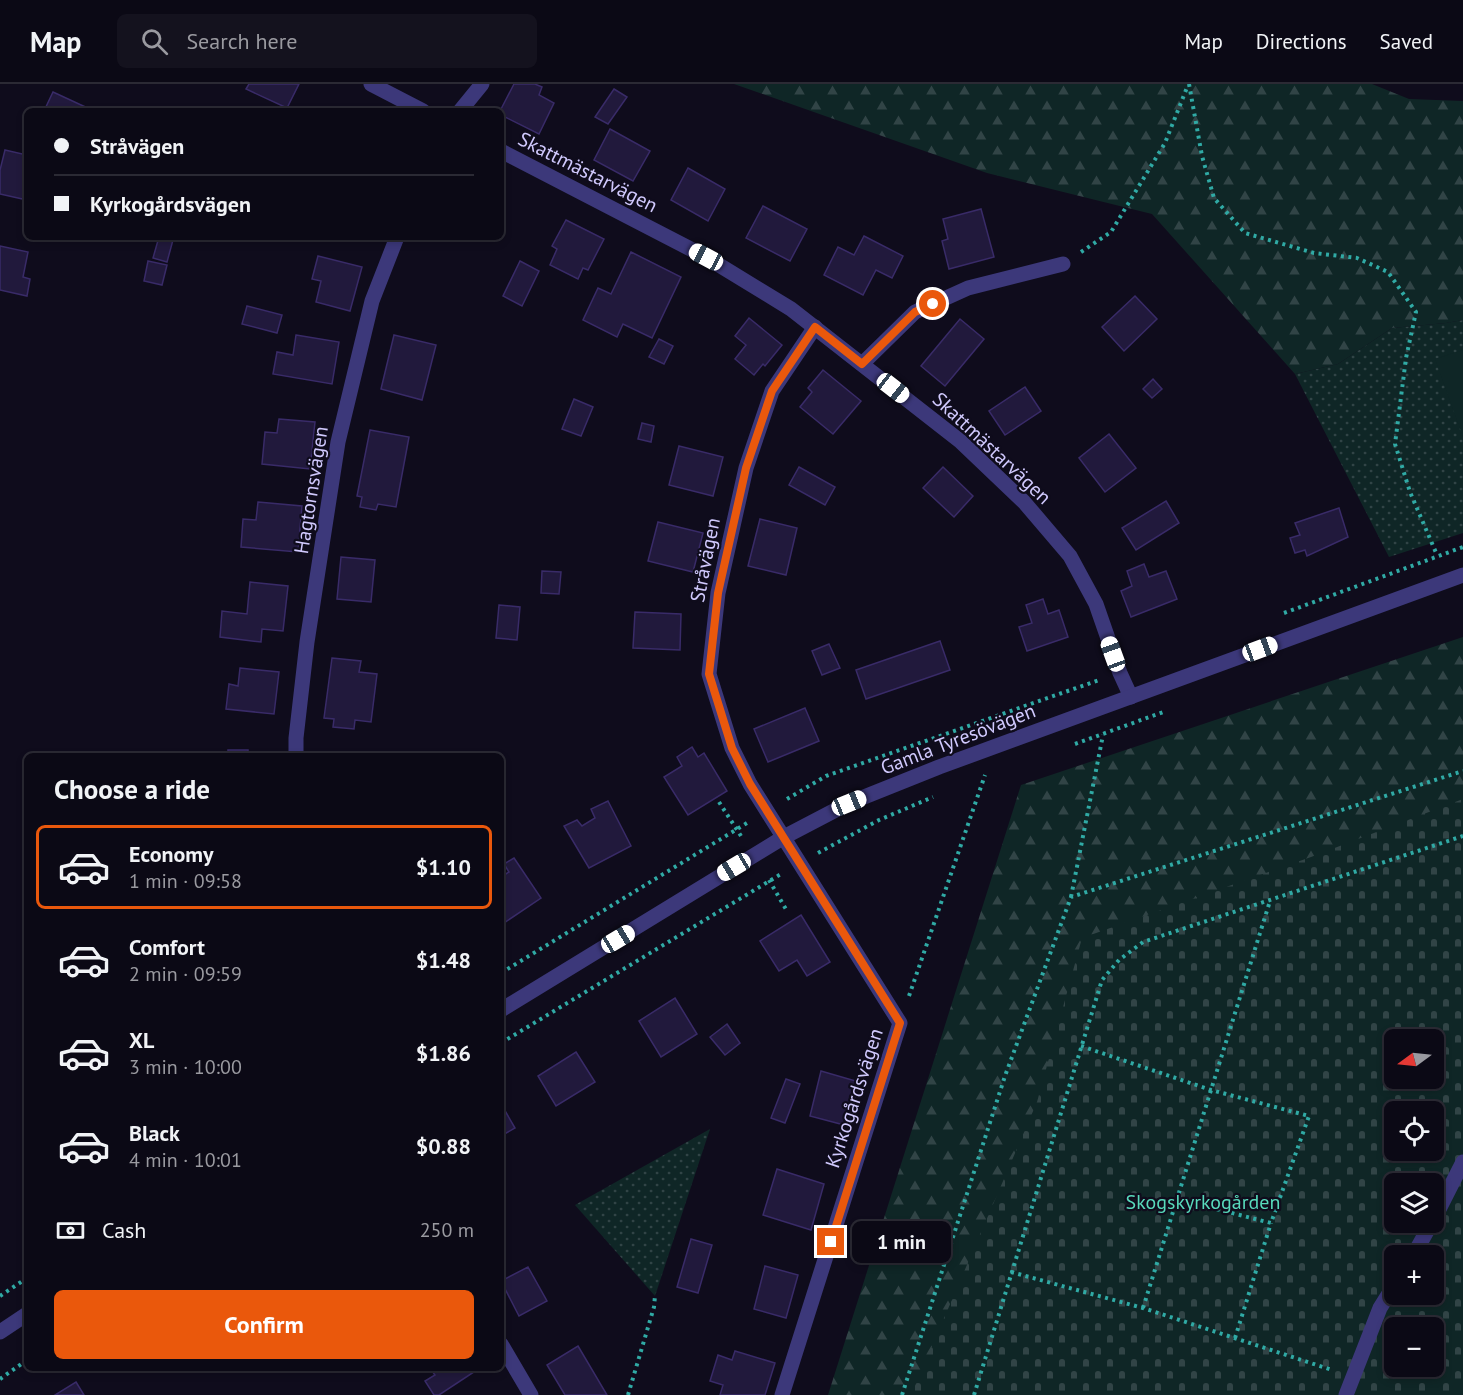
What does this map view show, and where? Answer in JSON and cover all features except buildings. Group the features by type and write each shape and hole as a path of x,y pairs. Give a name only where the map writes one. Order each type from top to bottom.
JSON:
{"street":[{"path":"371,84 417,108"},
{"path":"462,108 482,84"},
{"name":"Skattmästarvägen","path":"504,153 706,257 791,309 960,441 1024,502 1070,556 1096,604 1120,673 1131,697"},
{"name":"Hagtornsvägen","path":"296,753 307,642 338,442 372,301 396,240"},
{"path":"862,364 915,312 968,288 1063,264"},
{"name":"Stråvägen","path":"784,837 750,784 732,748 709,674 718,593 746,468 772,391 815,327"},
{"name":"Gamla Tyresövägen","path":"504,1008 784,837 849,803 939,767 1463,574"},
{"name":"Kyrkogårdsvägen","path":"782,1395 900,1023 784,837"},
{"path":"1444,1199 1463,1162"},
{"path":"1346,1395 1384,1302"},
{"path":"0,1332 24,1316"},
{"path":"504,1349 531,1395"}],"path":[{"path":"1063,264 1111,232 1165,143 1189,84"},
{"path":"1189,84 1202,156 1214,198 1245,234 1314,253 1357,258 1388,272 1416,312 1406,358 1395,444 1410,492 1437,555"},
{"path":"1071,746 1168,710"},
{"path":"902,1395 1005,1076 1071,897 1103,735"},
{"path":"1071,897 1463,771"},
{"path":"975,780 996,772"},
{"path":"900,1023 985,775"},
{"path":"504,1041 800,863 879,820 933,797"},
{"path":"974,1395 1102,980 1119,960 1143,942 1463,836"},
{"path":"1143,1308 1270,901"},
{"path":"1081,1046 1211,1090 1308,1116 1234,1338"},
{"path":"1177,1199 1271,1223"},
{"path":"1011,1272 1143,1308 1353,1376"},
{"path":"0,1296 24,1280"},
{"path":"628,1395 654,1307 655,1296"},
{"path":"0,1380 24,1362"}],"green space":[{"path":"734,84 1372,84 1409,99 1463,101 1463,320 1392,328 1338,364 1295,374 1152,214 987,173"},
{"path":"1463,320 1463,533 1389,557 1295,374 1338,364 1392,328"},
{"path":"1463,350 1463,437 1435,359"},
{"name":"Skogskyrkogården","path":"1463,637 1463,1395 828,1395 1021,785"},
{"name":"Skogskyrkogården","path":"1463,799 1463,1395 911,1395 1037,1102 1082,938 1311,857"},
{"path":"710,1129 655,1296 575,1205"}],"route":[{"path":"831,1242 900,1023 750,784 732,748 709,674 718,593 746,468 772,391 815,327 862,364 915,312 933,304"}]}
